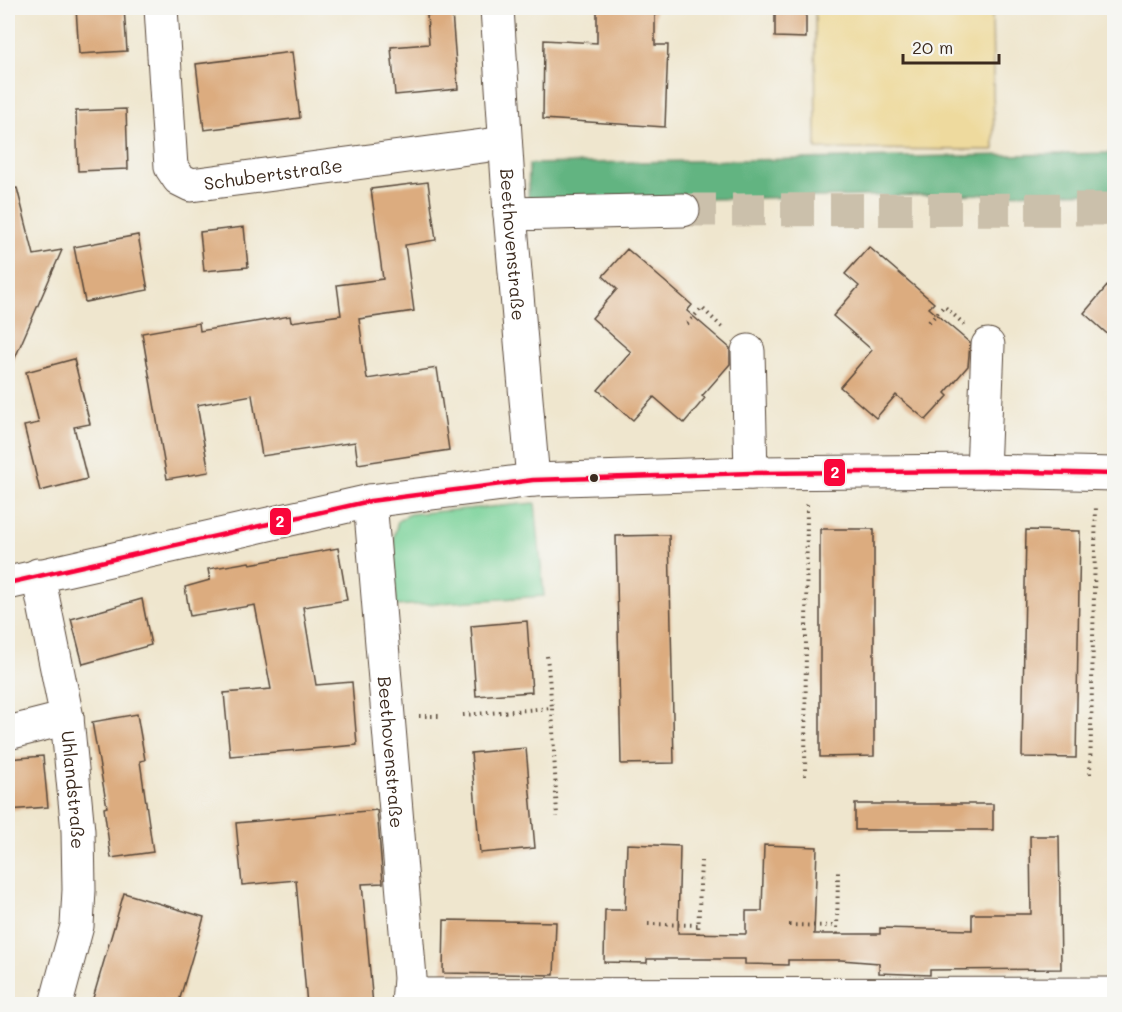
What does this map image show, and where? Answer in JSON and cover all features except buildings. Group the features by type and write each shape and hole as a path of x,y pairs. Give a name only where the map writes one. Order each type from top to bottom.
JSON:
{"street":[{"name":"Schubertstraße","path":"161,8 171,167 178,179 191,185 505,143"},
{"name":"Beethovenstraße","path":"497,8 510,214 533,480"},
{"path":"510,214 683,210"},
{"path":"983,471 988,345"},
{"path":"748,351 751,473"},
{"path":"23,579 370,501 533,480 807,472 983,471 1106,474"},
{"name":"Beethovenstraße","path":"370,501 410,978 409,1000"},
{"name":"Uhlandstraße","path":"23,579 67,718 78,831 77,926 56,1005"},
{"path":"8,733 67,718"},
{"path":"409,1000 1114,994"}],"path":[{"path":"929,322 944,306 988,345"},
{"path":"687,324 702,308 748,351"},
{"path":"805,776 807,472"},
{"path":"1090,774 1106,474"},
{"path":"547,656 557,818"},
{"path":"463,715 552,708"},
{"path":"698,934 701,861"},
{"path":"837,934 838,872"},
{"path":"648,924 699,925"},
{"path":"789,925 837,926"}],"green space":[{"path":"1114,153 1114,192 528,202 529,164"},
{"path":"535,503 544,596 396,606 394,536 398,521 410,514"}],"sand":[{"path":"815,8 992,8 994,150 816,149"}],"tunnel":[{"path":"683,210 1114,209"}],"transit line":[{"name":"2","path":"8,583 370,501 533,480 751,473 983,471 1114,474"}]}
